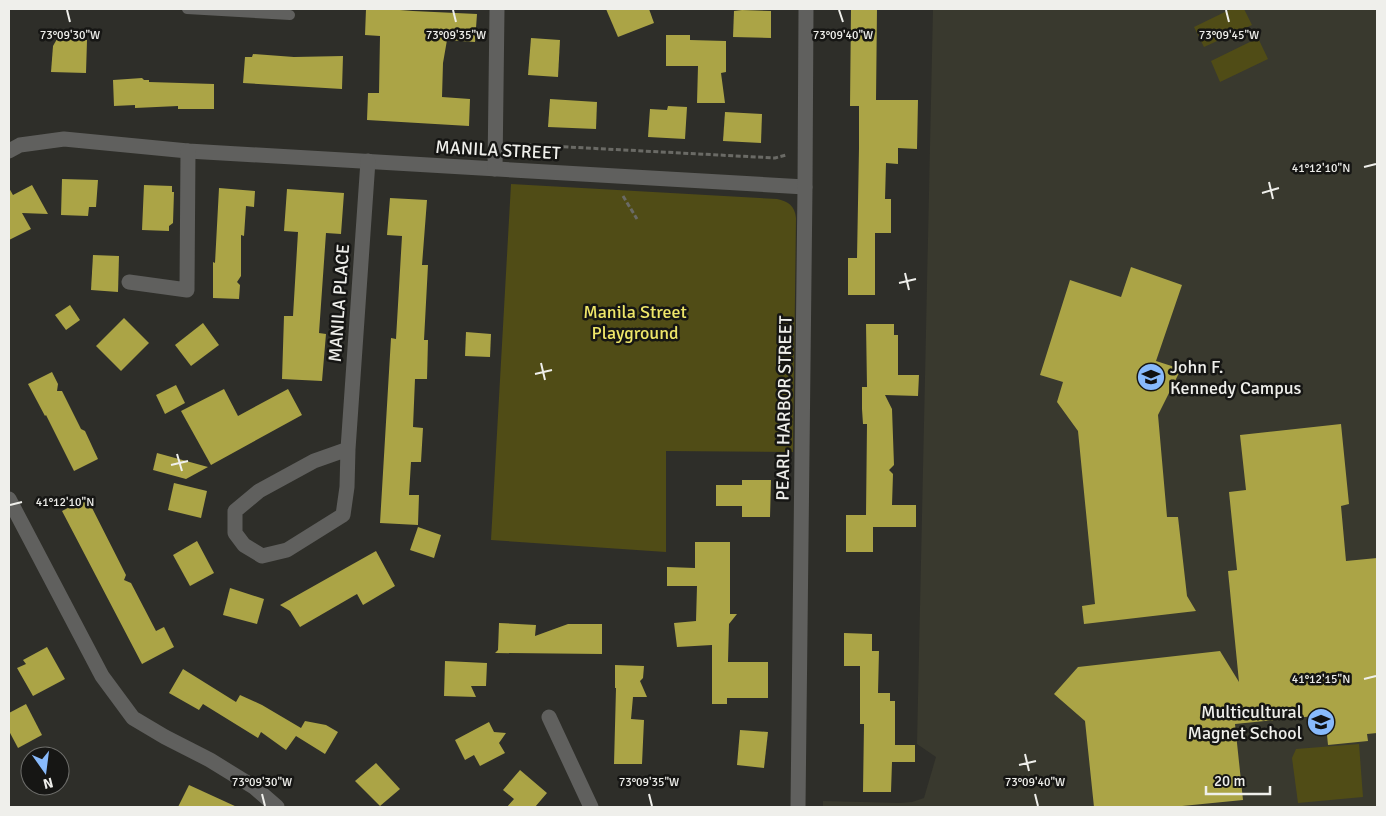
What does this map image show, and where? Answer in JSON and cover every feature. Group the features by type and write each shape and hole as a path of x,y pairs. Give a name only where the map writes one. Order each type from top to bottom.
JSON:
{"street":[{"path":"495,168 497,9"},
{"name":"PEARL HARBOR STREET","path":"798,807 806,9"},
{"name":"MANILA STREET","path":"9,151 20,145 64,139 188,152 805,187"},
{"path":"130,282 187,290 188,152"},
{"name":"MANILA PLACE","path":"348,449 314,461 275,482 259,491 235,511 235,533 244,544 262,556 287,550 343,514 347,487 368,161"},
{"path":"9,500 102,676 133,718 210,760 254,787 277,807"},
{"path":"549,717 591,807"}],"lane":[{"path":"187,9 290,15"}],"path":[{"path":"496,143 775,158 786,155 787,186"},
{"path":"632,197 623,196 637,219"}],"shaded area":[{"name":"John F. Kennedy Campus","path":"933,9 1377,9 1377,807 823,807 823,801 900,803 924,798 936,757 917,744"}],"green space":[{"path":"1231,9 1244,9 1252,25 1204,47 1194,27"},
{"path":"1258,38 1268,59 1220,82 1211,61"},
{"name":"Manila Street Playground","path":"511,184 777,199 788,203 794,210 796,218 793,452 666,451 666,552 491,540"},
{"path":"1359,744 1363,797 1298,803 1292,758 1296,749"}],"building":[{"path":"366,9 401,9 477,14 475,42 447,40 443,63 442,97 470,99 469,126 367,120 368,93 379,93 380,36 365,35"},
{"path":"606,9 649,9 654,23 618,37"},
{"path":"851,9 877,9 876,100 918,100 917,149 898,148 898,164 886,163 885,199 891,199 891,233 875,233 875,295 848,295 848,258 857,258 859,148 859,106 850,106"},
{"path":"734,11 771,11 771,38 733,37"},
{"path":"666,35 690,35 690,40 726,41 726,72 721,73 725,103 697,103 698,66 666,66"},
{"path":"531,38 560,40 558,77 528,75"},
{"path":"57,39 87,40 86,73 51,72 53,46"},
{"path":"253,54 294,57 343,56 342,89 243,83 245,57 252,57"},
{"path":"142,78 149,80 149,82 214,84 214,109 178,109 178,106 135,108 135,105 114,106 113,80"},
{"path":"550,99 597,102 596,129 548,127"},
{"path":"668,106 687,107 685,139 648,137 650,109 667,110"},
{"path":"725,112 762,114 761,143 723,141"},
{"path":"62,179 98,180 96,207 89,207 88,216 61,215"},
{"path":"32,185 48,214 22,213 31,229 9,240 9,188 13,195"},
{"path":"144,185 172,186 172,192 174,192 173,223 169,226 169,231 142,230"},
{"path":"219,188 255,191 254,207 246,206 244,236 241,235 241,276 237,282 240,285 239,299 213,298 213,262 215,263"},
{"path":"287,189 344,193 341,234 326,233 319,333 326,334 322,381 282,379 284,316 293,316 298,232 284,231"},
{"path":"390,198 427,200 422,265 428,265 424,340 428,340 427,379 415,379 413,427 423,428 421,462 411,462 409,495 419,495 418,525 380,523 391,338 396,339 402,236 387,235"},
{"path":"93,255 119,256 118,292 91,290"},
{"path":"1131,267 1182,285 1156,361 1181,369 1158,415 1167,517 1178,517 1187,596 1196,611 1084,624 1082,606 1095,604 1078,431 1057,402 1063,382 1040,375 1070,280 1121,297"},
{"path":"70,305 80,320 66,330 55,315"},
{"path":"124,318 149,343 121,371 96,346"},
{"path":"203,323 219,345 191,366 175,345"},
{"path":"866,324 894,324 894,335 898,335 898,375 919,375 918,396 885,395 892,409 894,465 889,470 893,474 892,505 916,505 916,527 873,527 873,552 846,552 846,515 866,515 867,424 863,424 862,387 867,387"},
{"path":"466,332 491,334 490,357 465,356"},
{"path":"52,372 58,384 57,391 62,391 81,429 85,431 98,459 74,471 28,384"},
{"path":"176,385 185,403 165,414 156,395"},
{"path":"224,389 238,416 288,389 302,415 211,465 181,411"},
{"path":"1341,424 1349,504 1341,506 1346,561 1377,558 1377,733 1367,734 1368,741 1328,745 1325,715 1235,724 1243,800 1172,807 1094,807 1085,721 1054,694 1078,667 1220,651 1239,682 1228,571 1237,570 1229,492 1246,490 1240,435"},
{"path":"157,453 208,467 186,479 153,470"},
{"path":"742,480 771,480 770,517 742,517 742,506 716,506 716,485 742,485"},
{"path":"174,483 207,491 201,518 168,510"},
{"path":"87,498 126,575 124,580 131,583 156,631 164,627 174,647 142,664 62,511"},
{"path":"418,527 441,535 434,558 410,550"},
{"path":"197,541 214,573 190,586 173,555"},
{"path":"695,542 730,542 730,614 737,614 729,624 728,662 768,662 768,698 727,698 727,704 712,704 712,645 677,647 674,623 696,621 697,586 667,586 667,567 695,568"},
{"path":"376,551 395,586 363,605 357,594 300,627 290,611 280,605"},
{"path":"230,588 264,599 257,624 223,615"},
{"path":"499,623 536,625 535,636 568,624 602,624 602,654 495,653 498,650"},
{"path":"844,633 872,634 872,651 879,651 878,693 890,693 890,701 895,701 895,745 915,745 915,762 892,762 891,792 863,792 864,724 860,724 860,666 844,666"},
{"path":"47,647 65,679 33,696 17,668 26,664 23,660"},
{"path":"445,661 487,663 486,686 471,686 476,697 444,696"},
{"path":"615,665 644,666 643,678 640,681 647,697 633,697 631,719 644,720 642,764 614,764"},
{"path":"183,669 236,702 240,695 262,705 301,728 305,721 326,725 338,732 325,754 296,736 286,750 261,732 258,738 203,704 199,710 169,693"},
{"path":"26,704 42,735 18,748 9,731 9,713"},
{"path":"489,722 494,732 506,733 499,743 505,753 480,766 474,755 465,760 455,740"},
{"path":"740,730 768,732 764,768 737,765"},
{"path":"376,763 400,789 380,806 355,781"},
{"path":"520,770 547,793 535,807 507,807 514,799 503,790"},
{"path":"189,785 237,807 178,807"}],"place":[{"name":"John F. Kennedy Campus","path":"1151,377"},
{"name":"Multicultural Magnet School","path":"1321,722"}]}
